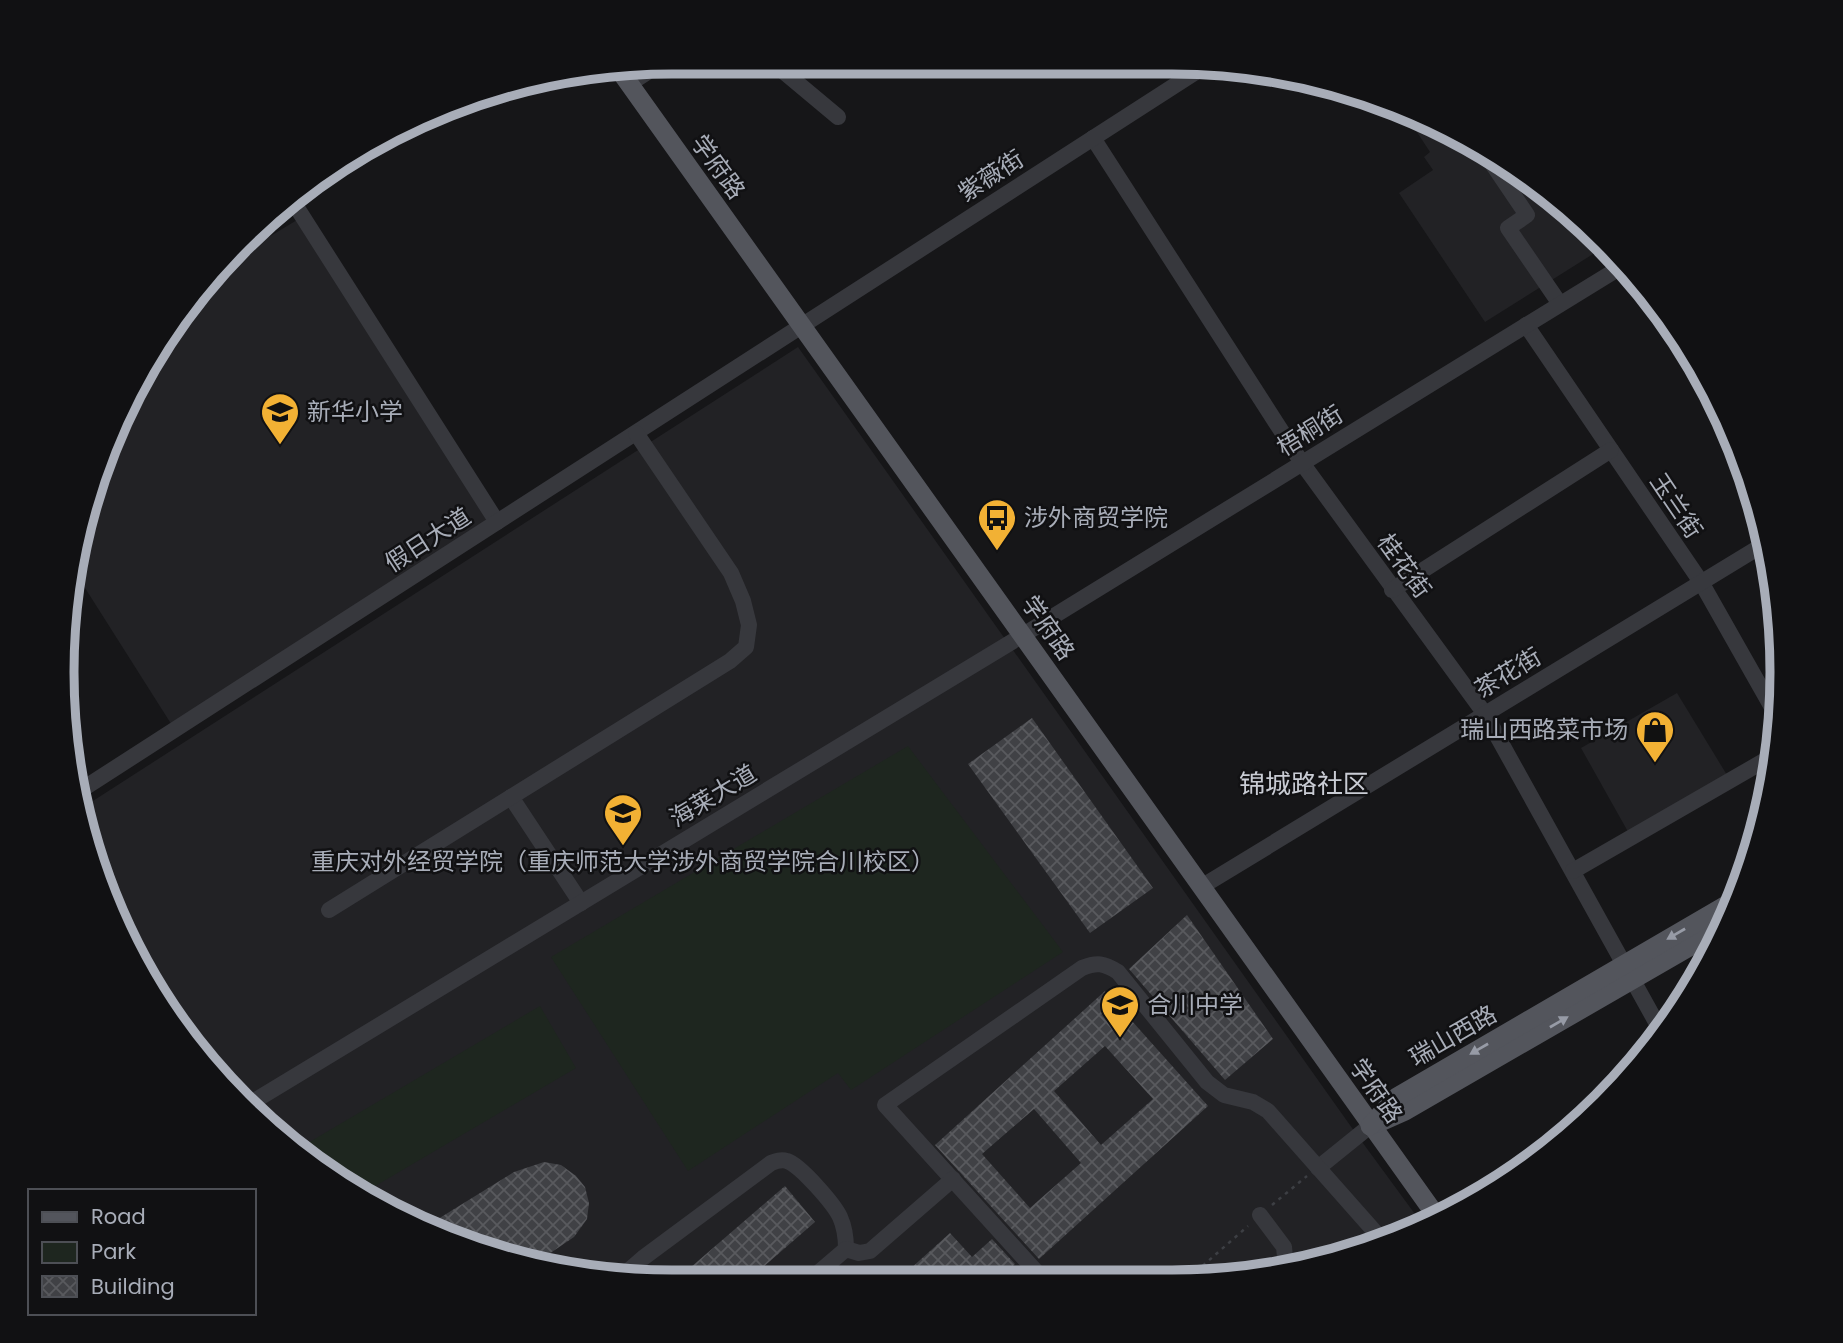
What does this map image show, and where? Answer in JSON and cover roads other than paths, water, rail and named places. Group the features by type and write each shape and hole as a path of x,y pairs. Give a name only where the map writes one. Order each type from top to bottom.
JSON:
{"main road":[{"name":"学府路","path":"624,76 1432,1210"},
{"name":"瑞山西路","path":"1370,1126 1405,1111 1628,972 1719,911"},
{"name":"瑞山西路","path":"1628,972 1709,934"}],"street":[{"path":"787,74 838,117"},
{"name":"紫薇街","path":"802,326 1193,75"},
{"name":"桂花街","path":"1093,138 1302,463 1485,714 1656,1022"},
{"path":"1496,169 1527,215 1508,228 1560,304"},
{"path":"296,206 497,522"},
{"name":"梧桐街","path":"1023,635 1615,270"},
{"name":"玉兰街","path":"1527,325 1701,582 1769,701"},
{"name":"假日大道","path":"85,788 802,326"},
{"path":"329,910 730,661 746,647 749,625 743,601 731,573 636,433"},
{"path":"1392,590 1611,450"},
{"name":"茶花街","path":"1201,887 1757,549"},
{"name":"海莱大道","path":"255,1100 1023,635"},
{"path":"1573,871 1762,762"},
{"path":"511,797 581,903"},
{"path":"1035,1270 885,1105 1082,968 1095,962 1118,972 1207,1082 1224,1095 1253,1102 1268,1111 1375,1234"},
{"path":"1318,1168 1370,1126"},
{"path":"632,1268 771,1163 779,1160 788,1161 799,1168 838,1213 845,1230 846,1249"},
{"path":"846,1249 859,1253 870,1251 953,1179"},
{"path":"1260,1215 1284,1247 1285,1258"},
{"path":"822,1270 846,1249"}],"place":[{"name":"新华小学","path":"280,446"},
{"name":"涉外商贸学院","path":"997,552"},
{"name":"瑞山西路菜市场","path":"1655,764"},
{"name":"重庆对外经贸学院（重庆师范大学涉外商贸学院合川校区）","path":"623,847"},
{"name":"合川中学","path":"1120,1039"}],"district":[{"name":"锦城路社区","path":"1304,784"}]}
